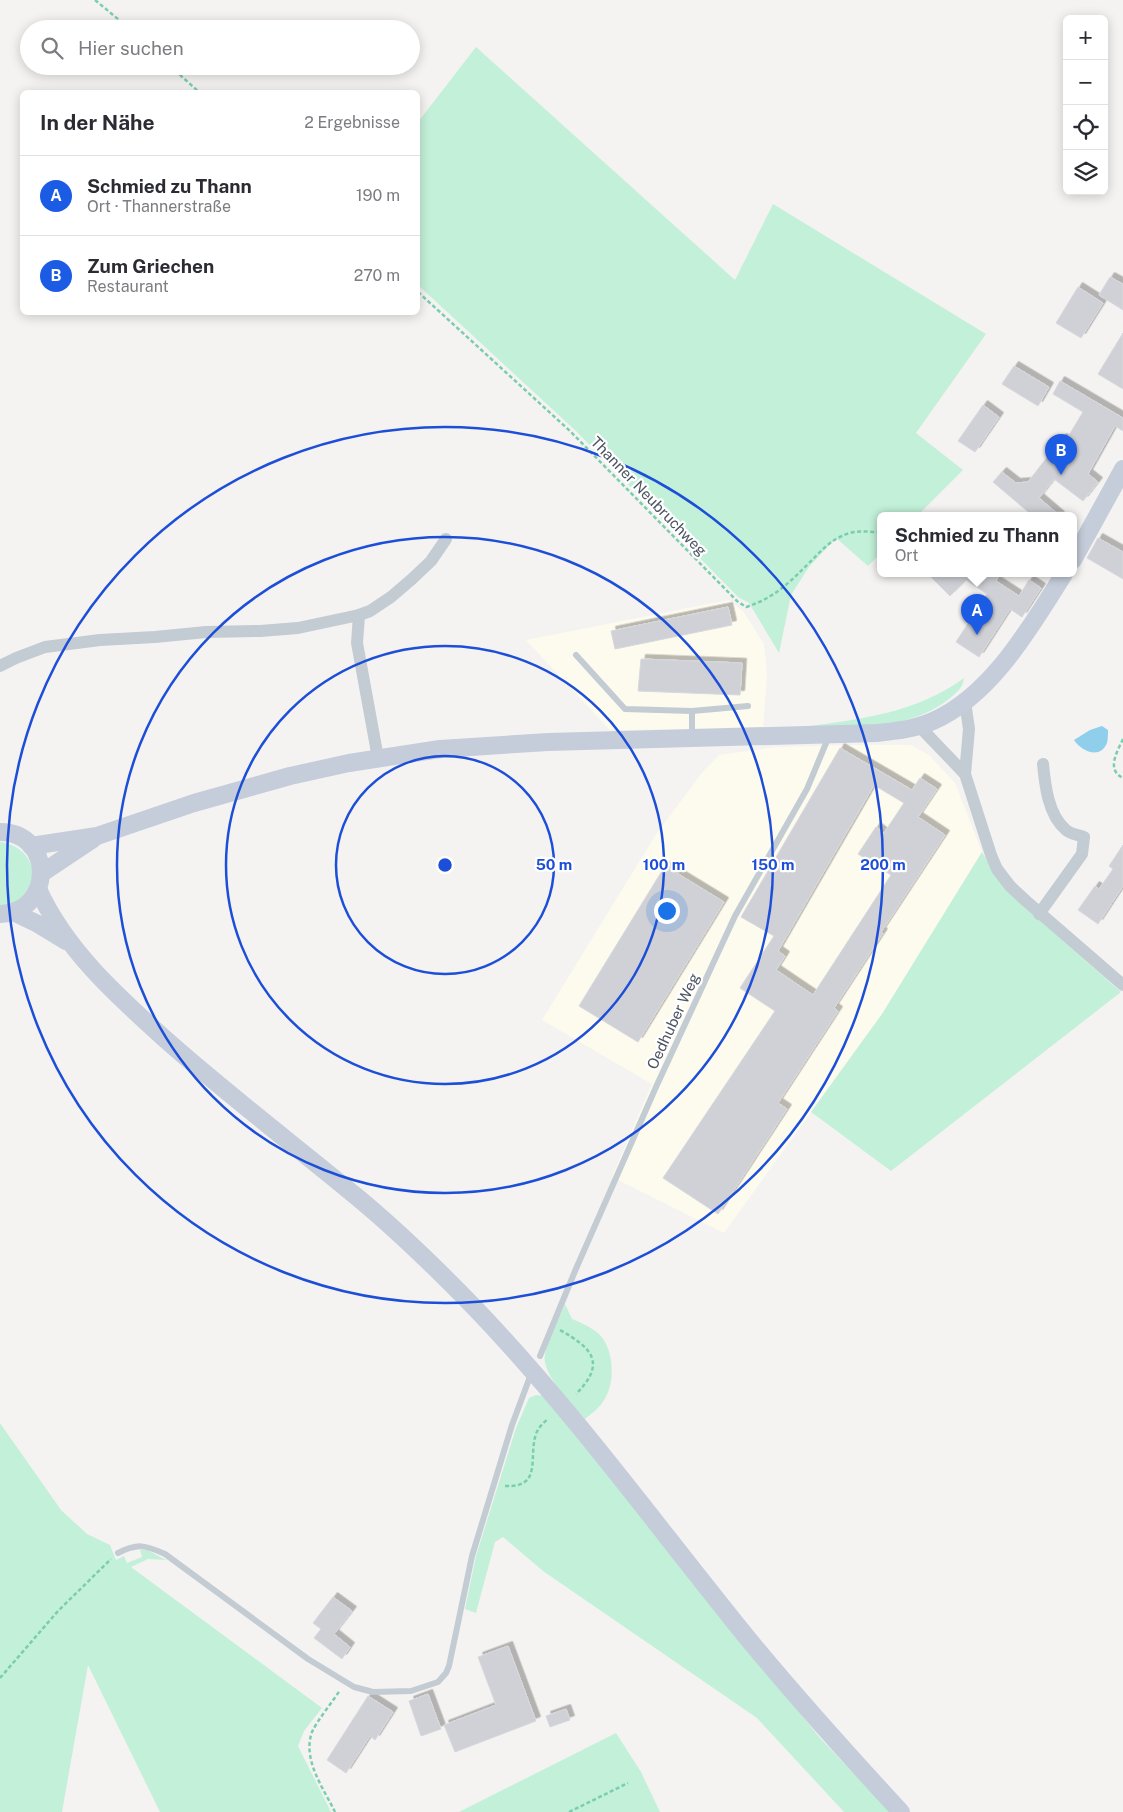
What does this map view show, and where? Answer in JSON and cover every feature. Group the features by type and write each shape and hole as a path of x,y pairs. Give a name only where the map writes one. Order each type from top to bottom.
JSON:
{"main road":[{"path":"1077,553 1123,469"},
{"path":"31,846 97,836 245,788 290,776 378,758 477,746 692,737 829,735 899,731 919,726 942,716 964,702 986,683 1002,665 1062,577"},
{"path":"1,831 20,837 31,846 38,856 43,900 70,944 142,1019 206,1076 359,1199 536,1363 612,1468 750,1641 829,1733 901,1812"},
{"path":"7,913 26,905 40,881 97,836"},
{"path":"7,913 38,924 70,944"}],"street":[{"path":"0,666 45,647 100,640 206,632 260,632 298,628 359,615 370,611 391,597 412,579 431,561 446,539"},
{"path":"359,615 356,643 378,758"},
{"path":"964,702 969,728 965,774 990,855 997,869 1010,886 1039,914 1123,985"},
{"path":"919,726 965,774"},
{"path":"1039,914 1082,854 1084,837 1066,831 1055,816 1044,782 1044,764"}],"lane":[{"path":"576,655 625,708 692,711 748,706"},
{"path":"692,711 692,737"},
{"name":"Oedhuber Weg","path":"118,1553 139,1545 149,1546 165,1554 308,1659 354,1687 373,1692 401,1692 432,1685 442,1678 446,1673 452,1656 472,1556 512,1425 536,1363 656,1087 723,943 736,916 807,789 829,735"}],"path":[{"path":"95,0 119,20"},
{"path":"180,75 197,90"},
{"name":"Thanner Neubruchweg","path":"420,294 570,430 730,594 746,607 775,595 827,545 843,535 855,532 877,533"},
{"path":"1123,740 1114,760 1114,770 1118,776 1123,778"},
{"path":"552,1326 585,1346 593,1360 590,1378 576,1394"},
{"path":"495,1482 505,1486 514,1486 528,1478 532,1471 536,1433 548,1419"},
{"path":"0,1678 58,1611 118,1553"},
{"path":"335,1812 312,1767 309,1748 313,1732 345,1682"},
{"path":"569,1812 628,1783"}],"shaded area":[{"path":"729,600 743,611 764,644 767,673 763,729 610,730 526,640"},
{"path":"911,745 929,755 955,783 982,852 882,1014 724,1233 612,1177 652,1084 542,1020 655,836 701,774 719,755 776,747"}],"green space":[{"path":"476,47 735,280 773,204 986,334 916,433 963,470 921,512 877,512 877,557 868,566 836,538 809,567 791,595 779,653 749,603 738,597 576,431 420,287 420,119"},
{"path":"964,678 961,687 949,699 916,717 898,722 860,727 804,727 867,717 907,707 946,690"},
{"path":"0,842 20,850 27,857 33,874 26,893 18,901 0,907"},
{"path":"982,852 993,872 1008,892 1121,992 891,1171 811,1112 882,1014"},
{"path":"565,1304 572,1319 586,1325 599,1334 611,1358 611,1378 607,1396 585,1419 556,1385 545,1362 546,1349"},
{"path":"536,1395 544,1396 820,1738 890,1812 844,1812 757,1718 543,1571 503,1537 495,1542 476,1613 465,1609 476,1556 516,1428 529,1398"},
{"path":"0,1423 61,1510 87,1534 110,1545 116,1560 124,1556 127,1563 142,1557 140,1550 147,1550 166,1560 148,1559 131,1567 322,1708 304,1731 298,1746 331,1812 160,1812 88,1665 62,1812 0,1812"},
{"path":"616,1733 641,1772 660,1812 459,1812"}],"water":[{"path":"1102,726 1108,730 1108,738 1104,748 1100,751 1090,752 1081,748 1074,740 1090,730"}],"building":[{"path":"1110,277 1123,284 1123,310 1099,295"},
{"path":"1078,287 1103,303 1081,338 1056,323"},
{"path":"1123,333 1123,389 1098,374"},
{"path":"1014,366 1049,387 1038,406 1002,384"},
{"path":"1060,381 1123,418 1123,431 1115,426 1088,474 1098,482 1083,501 1054,479 1039,498 1055,512 1028,512 993,482 1002,472 1016,483 1028,482 1062,438 1066,440 1083,412 1053,394"},
{"path":"983,405 999,417 975,452 958,441"},
{"path":"1098,538 1123,552 1123,579 1087,558"},
{"path":"931,577 998,577 996,581 1019,596 1029,580 1041,588 1022,617 1010,609 979,657 956,642 987,594 966,580 950,596"},
{"path":"728,607 732,625 615,649 611,631"},
{"path":"641,659 742,663 740,695 638,691"},
{"path":"840,748 912,790 920,778 937,789 918,817 945,835 834,1008 838,1011 778,1103 787,1109 718,1214 663,1178 775,1011 740,988 774,936 741,917","holes":["874,785 904,803 884,833 876,827 858,854 891,875 813,995 776,970 785,956 778,951"]},
{"path":"1123,845 1123,886 1098,924 1078,910 1095,886 1099,889 1113,869 1109,866"},
{"path":"665,866 724,902 638,1042 579,1006"},
{"path":"333,1597 352,1611 334,1634 350,1647 342,1659 314,1638 321,1629 313,1623"},
{"path":"508,1646 536,1721 455,1752 444,1725 496,1705 478,1657"},
{"path":"428,1694 441,1729 421,1736 409,1701"},
{"path":"368,1696 393,1712 375,1740 370,1736 346,1773 327,1760"},
{"path":"566,1709 570,1720 550,1727 546,1716"}],"place":[{"name":"Zum Griechen","path":"1061,475"},
{"name":"Schmied zu Thann","path":"977,635"}]}
